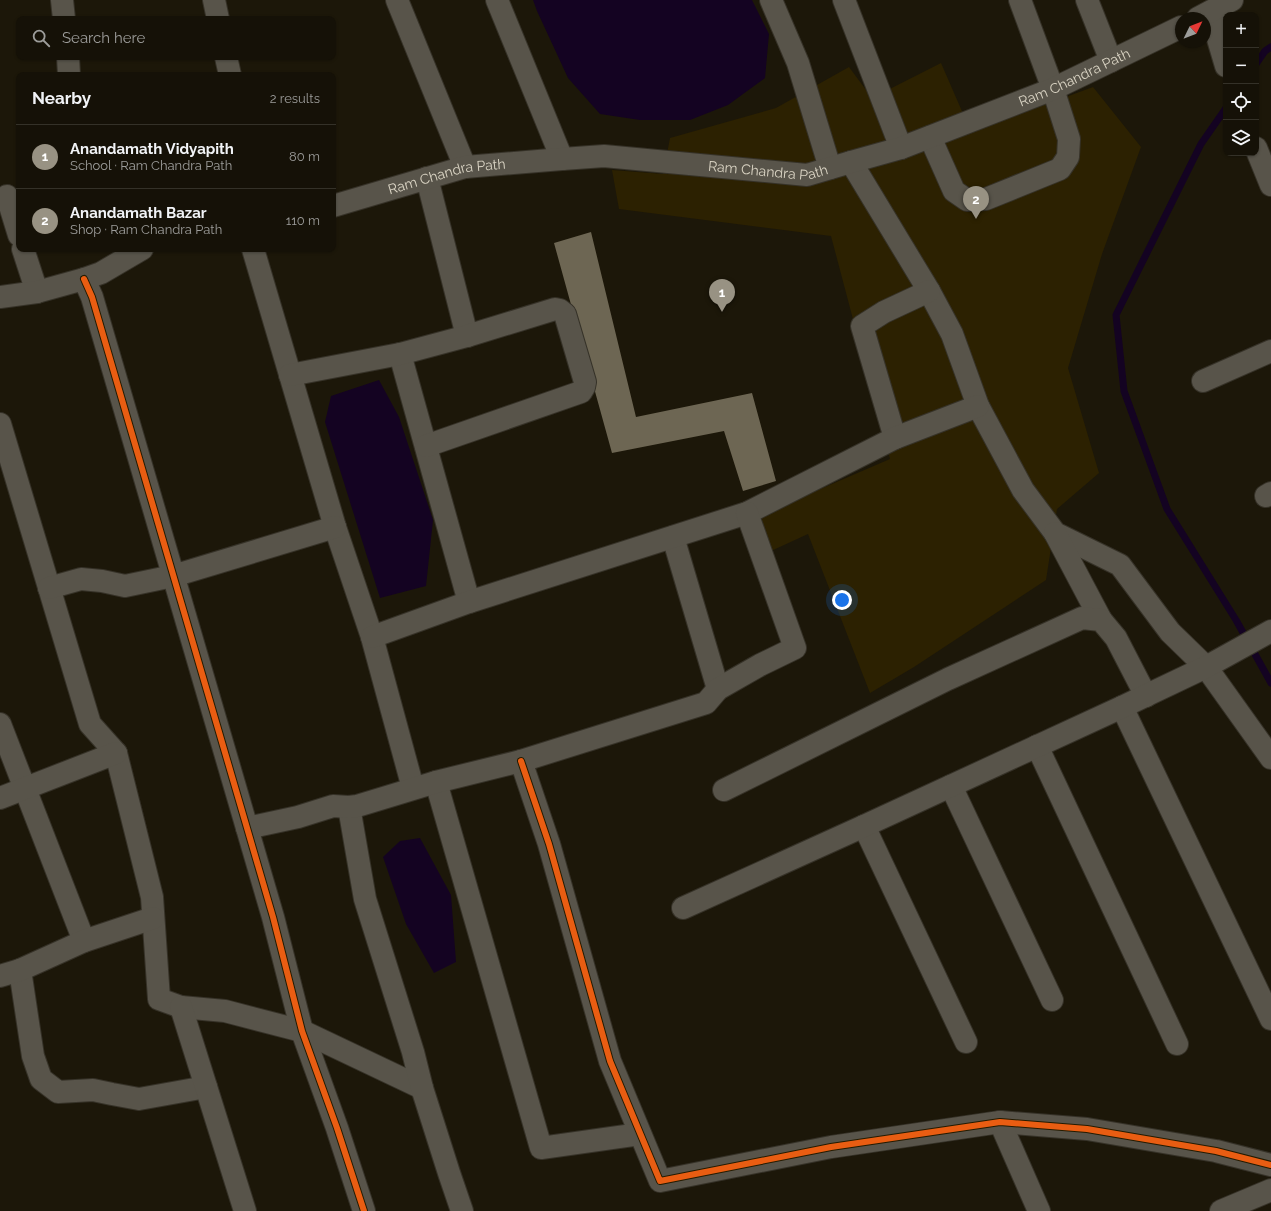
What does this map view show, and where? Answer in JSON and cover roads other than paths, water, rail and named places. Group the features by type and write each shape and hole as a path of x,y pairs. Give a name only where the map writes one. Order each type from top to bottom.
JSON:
{"street":[{"path":"62,0 64,16"},
{"path":"214,0 217,16"},
{"path":"397,0 465,167"},
{"path":"497,0 562,159"},
{"path":"771,0 798,63 830,168"},
{"path":"844,0 902,148"},
{"path":"930,137 954,191 967,200 986,199 1060,169 1068,157 1069,139 1053,89 1020,0"},
{"path":"1087,0 1112,61"},
{"path":"1210,12 1232,0"},
{"name":"Ram Chandra Path","path":"336,205 465,167 604,156 807,175 902,148 1053,89 1175,30"},
{"path":"1211,31 1223,59"},
{"path":"68,60 70,72"},
{"path":"227,60 229,72"},
{"path":"1259,155 1271,185"},
{"path":"851,162 930,291 952,334 978,406 1023,490 1055,533 1100,620 1116,638 1146,696"},
{"path":"427,178 467,336"},
{"path":"9,196 16,223"},
{"path":"24,252 36,292"},
{"path":"0,297 36,292 84,279 101,273 137,252"},
{"path":"254,252 335,527 372,637 413,788"},
{"path":"84,279 92,297 273,917 302,1032 337,1128 364,1211"},
{"path":"895,438 862,326 884,312 930,291"},
{"path":"290,375 400,354 467,336 556,309 565,314 585,382 581,392 426,446"},
{"path":"1203,381 1271,351"},
{"path":"400,354 469,602"},
{"path":"372,637 469,602 747,513 895,438 978,406"},
{"path":"0,424 90,724 116,753 152,897 159,999 181,1007 225,1011 302,1032 422,1088"},
{"path":"247,828 298,817 333,806 357,806 413,788 521,760 706,703 718,688 795,648 747,513"},
{"path":"49,588 81,579 102,581 126,586 173,576 335,527"},
{"path":"1055,533 1120,565 1170,632 1206,667 1271,758"},
{"path":"673,537 718,688"},
{"path":"724,790 948,679 1082,618 1100,620"},
{"path":"683,908 1146,696 1206,667 1271,631"},
{"path":"1122,707 1271,1019"},
{"path":"0,724 84,941"},
{"path":"1037,746 1177,1044"},
{"path":"0,798 116,753"},
{"path":"521,760 549,844 610,1061 660,1181 831,1147 1000,1122 1087,1129 1216,1151 1271,1165"},
{"path":"436,782 541,1148 640,1134"},
{"path":"951,786 1052,1000"},
{"path":"349,807 365,899 413,1052 422,1088 462,1211"},
{"path":"864,826 966,1042"},
{"path":"153,918 84,941 10,973 33,1056 41,1079 58,1092 93,1090 139,1099 206,1087"},
{"path":"181,1007 245,1211"},
{"path":"1000,1122 1039,1211"},
{"path":"1221,1211 1271,1190"}],"waterway":[{"path":"1259,60 1265,51 1271,47"},
{"path":"1223,112 1201,144 1116,315 1124,391 1167,509 1236,620 1271,683"}],"place":[{"name":"Anandamath Bazar","path":"976,219"},
{"name":"Anandamath Vidyapith","path":"722,312"}]}
